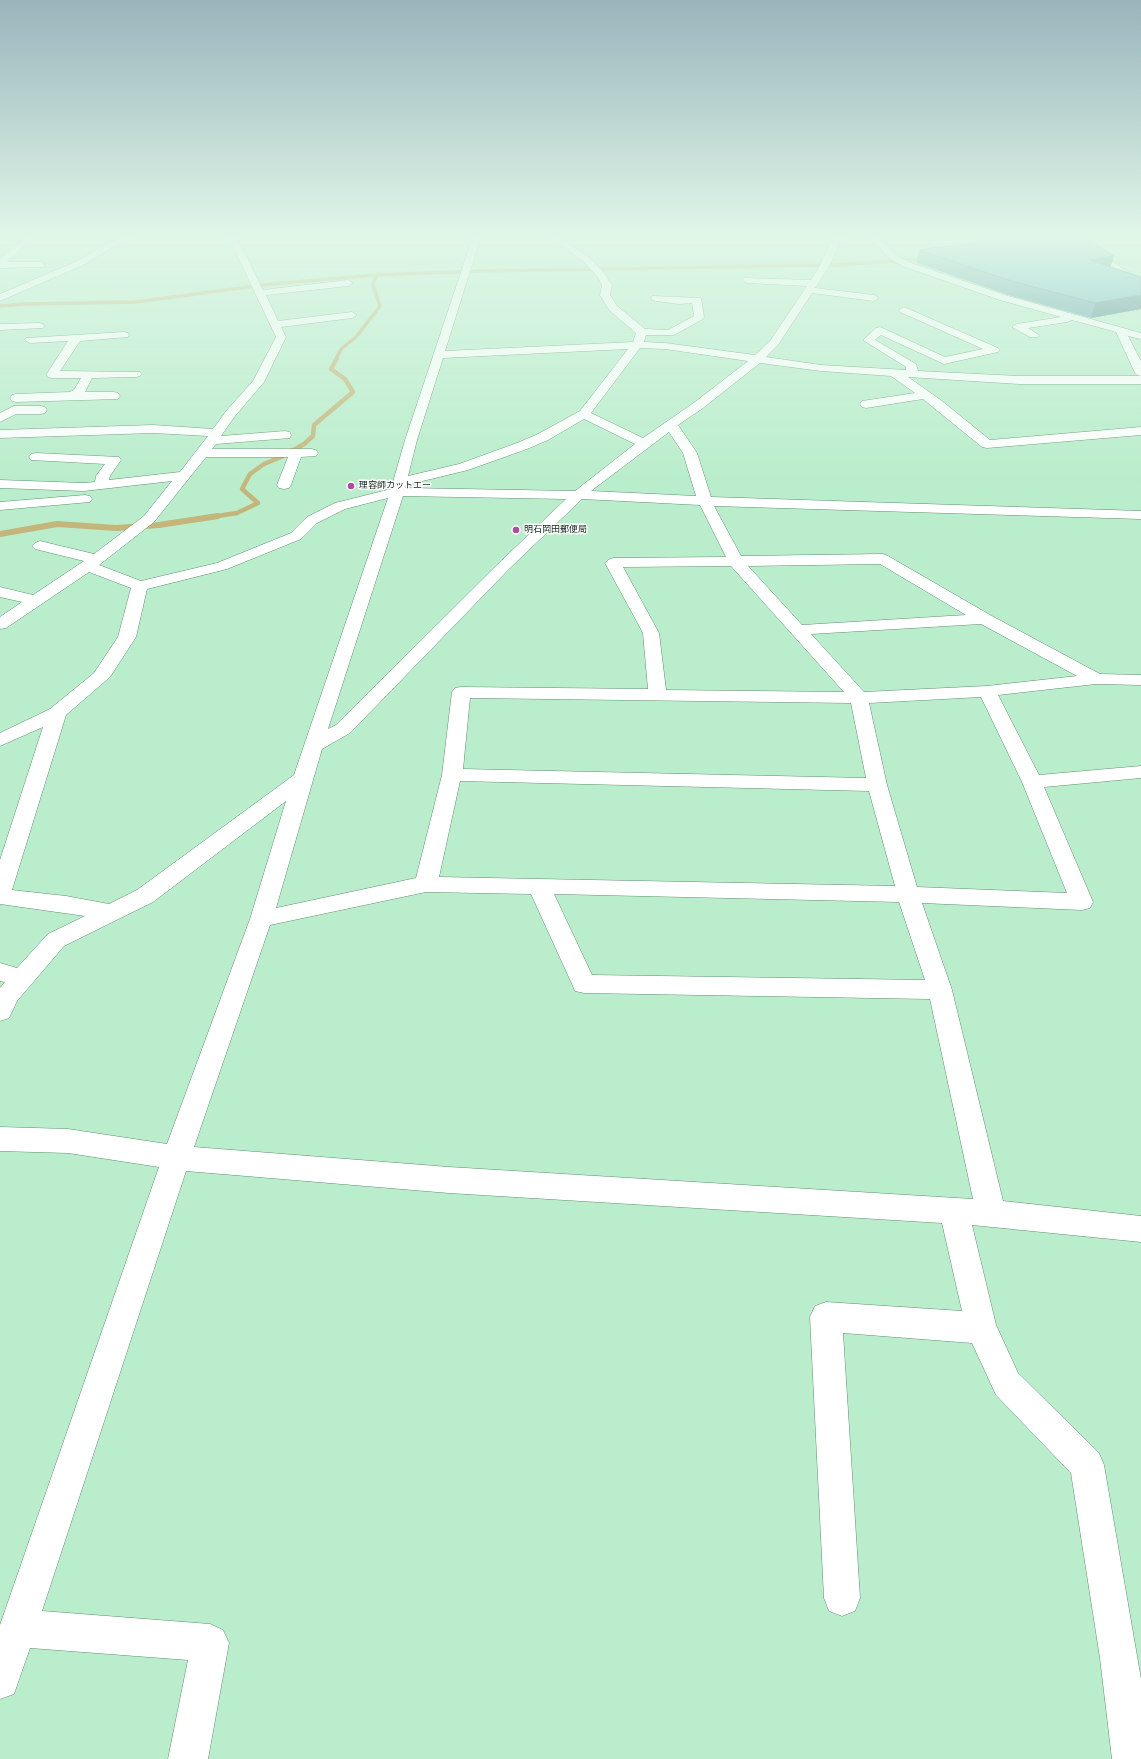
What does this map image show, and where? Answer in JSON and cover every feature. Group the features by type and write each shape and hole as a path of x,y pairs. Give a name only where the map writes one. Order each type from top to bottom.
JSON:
{"street":[{"path":"44,318 29,343 124,335"},
{"path":"0,624 91,562 149,518 172,492 231,413 258,382 281,337 273,318"},
{"path":"276,324 326,318"},
{"path":"0,1680 176,1158 261,919 303,778 315,745 398,487 411,440 451,318"},
{"path":"625,318 642,332 670,333 697,318"},
{"path":"315,745 343,730 504,566 578,495 644,443 671,425 756,360 774,343 791,318"},
{"path":"894,318 868,340 912,366 912,374"},
{"path":"929,318 994,350 944,360"},
{"path":"1034,335 1018,327 1074,318"},
{"path":"1075,318 1141,336"},
{"path":"1120,330 1141,325"},
{"path":"0,327 39,326"},
{"path":"880,330 944,360 954,377"},
{"path":"1120,330 1141,373"},
{"path":"40,546 91,562 140,586 222,566 296,536 312,520 340,506 463,467 543,437 584,414 637,345 642,332"},
{"path":"76,338 52,375 136,374"},
{"path":"440,355 637,345 665,346 821,368 1019,380 1141,380"},
{"path":"1129,351 1141,352"},
{"path":"894,373 925,395 987,444 1141,431"},
{"path":"73,396 79,392 88,375"},
{"path":"866,404 925,395"},
{"path":"0,418 14,410 54,410 56,400 60,396"},
{"path":"16,398 114,396"},
{"path":"584,414 644,443"},
{"path":"671,425 690,453 705,501 736,562 859,698 877,785 908,894 940,990 991,1213"},
{"path":"0,434 153,429 215,436 285,435"},
{"path":"202,453 311,453"},
{"path":"284,485 296,453"},
{"path":"36,457 114,460 103,476 102,484"},
{"path":"0,484 84,487 184,476"},
{"path":"398,487 705,501 1141,515"},
{"path":"0,506 172,492"},
{"path":"657,694 651,633 613,563 883,559 984,619 1096,680"},
{"path":"0,740 57,713 101,677 127,637 140,586"},
{"path":"0,592 34,600"},
{"path":"799,630 984,619"},
{"path":"426,884 452,775 461,692 859,698 987,692 1096,680 1141,680"},
{"path":"261,919 426,884 908,894 1082,902 1032,782 987,692"},
{"path":"57,713 0,895 112,912"},
{"path":"1032,782 1141,772"},
{"path":"452,775 877,785"},
{"path":"0,1011 8,995 56,940 146,896 303,778"},
{"path":"539,886 584,984 940,990"},
{"path":"0,972 23,979"},
{"path":"0,1139 68,1141 176,1158 449,1180 954,1210 1141,1229"},
{"path":"954,1210 981,1328 1007,1384 1087,1465 1119,1658 1132,1759"},
{"path":"842,1598 826,1317 981,1328"},
{"path":"18,1628 210,1642 188,1759"}],"waterway":[{"path":"336,359 341,349 356,337 371,318"},
{"path":"211,517 237,513 258,503 242,489 250,474 264,464 281,457 304,444 313,436 314,425 353,392 345,379 331,369 337,358"},
{"path":"0,534 57,524 116,528 159,525 218,516"}],"place":[{"name":"理容師カットエー","path":"351,486"},
{"name":"明石岡田郵便局","path":"516,530"}]}
